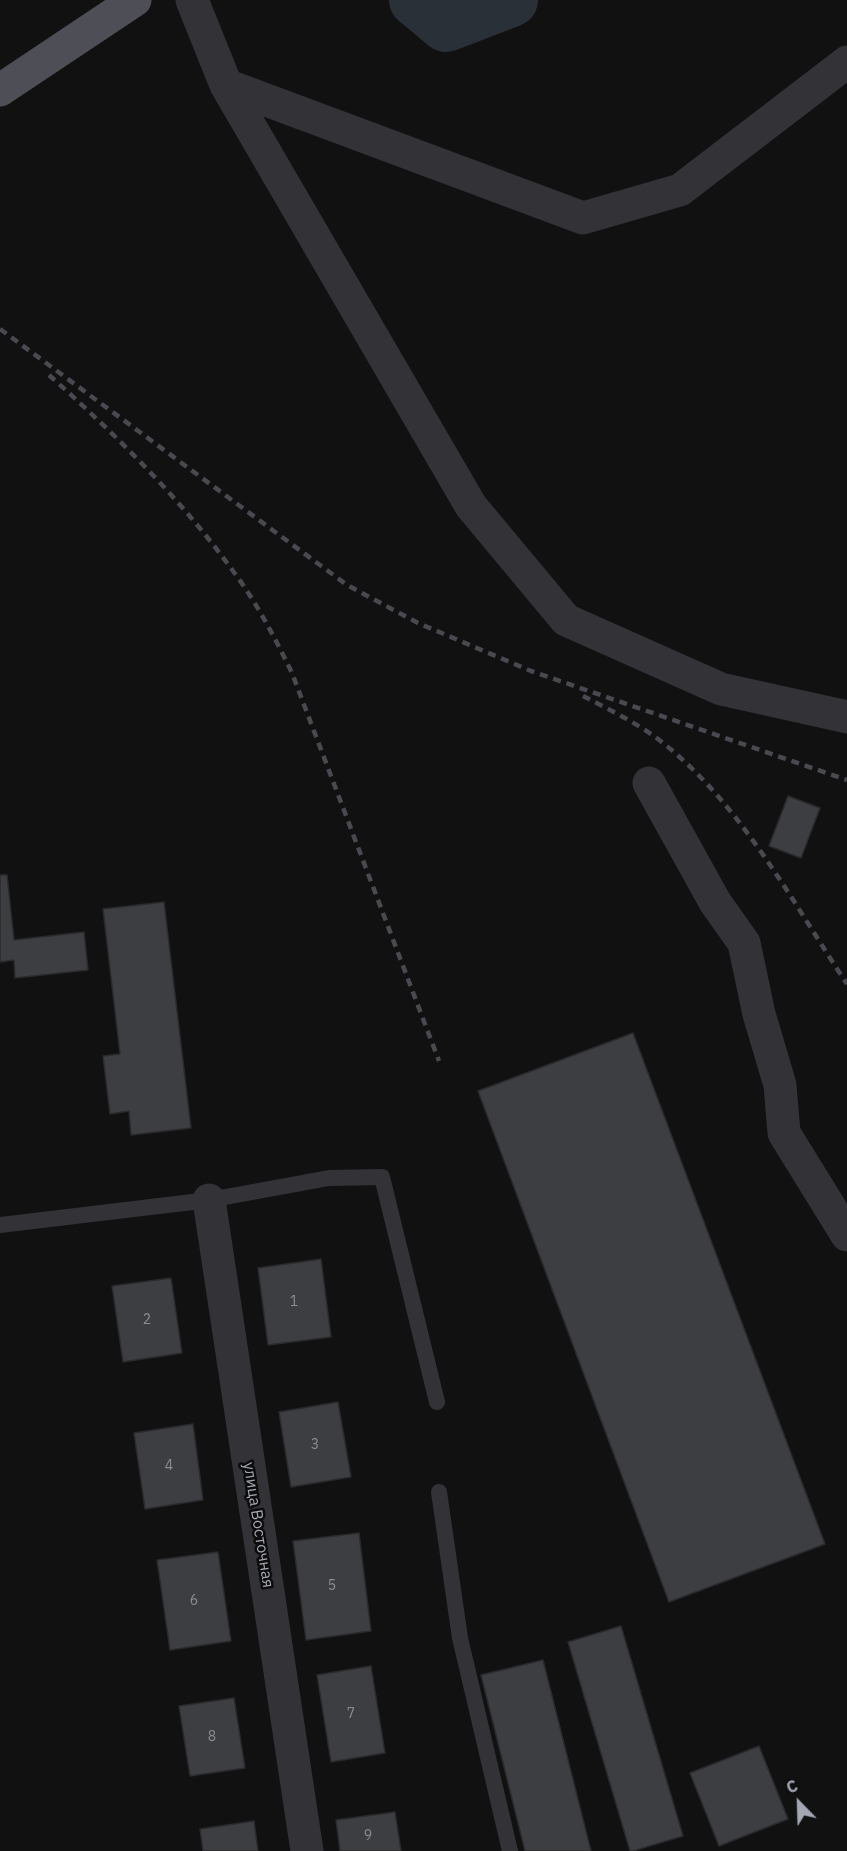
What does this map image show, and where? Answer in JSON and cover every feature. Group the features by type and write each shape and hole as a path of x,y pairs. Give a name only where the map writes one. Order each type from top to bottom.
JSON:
{"main road":[{"path":"0,90 135,0"}],"street":[{"path":"192,0 226,85 471,506 566,620 721,689 847,717"},
{"path":"226,85 583,218 680,190 847,62"},
{"path":"649,783 715,902 744,943 759,1014 780,1085 784,1133 847,1235"},
{"name":"улица Восточная","path":"209,1200 307,1851"}],"lane":[{"path":"0,1225 209,1200 329,1178 382,1177 436,1402"},
{"path":"439,1492 460,1638 510,1851"}],"building":[{"path":"788,796 820,808 801,858 769,846"},
{"path":"0,875 7,875 14,940 84,932 88,970 15,978 14,960 0,962"},
{"path":"164,902 191,1128 131,1135 129,1111 110,1114 103,1056 120,1054 103,909"},
{"path":"633,1033 825,1544 669,1602 478,1091"},
{"path":"321,1259 331,1337 268,1345 258,1268"},
{"path":"171,1278 182,1353 123,1362 112,1286"},
{"path":"338,1402 351,1477 291,1487 279,1412"},
{"path":"193,1424 203,1500 145,1509 134,1433"},
{"path":"359,1533 371,1631 306,1640 293,1541"},
{"path":"218,1552 231,1641 170,1650 157,1560"},
{"path":"621,1626 683,1836 633,1851 630,1851 568,1642"},
{"path":"543,1660 591,1851 525,1851 481,1675"},
{"path":"371,1666 385,1753 331,1762 317,1675"},
{"path":"234,1698 245,1768 190,1776 179,1706"},
{"path":"759,1746 788,1819 719,1846 690,1773"},
{"path":"395,1812 401,1851 340,1851 336,1820"},
{"path":"254,1821 258,1851 203,1851 200,1829"}],"waterway":[{"path":"416,0 446,25 511,0"}],"railway":[{"path":"0,329 347,585 418,623 531,671 847,780"},
{"path":"49,375 123,444 192,518 233,571 265,621 292,673 439,1061"},
{"path":"583,696 631,721 658,739 714,792 762,854 847,984"}]}
